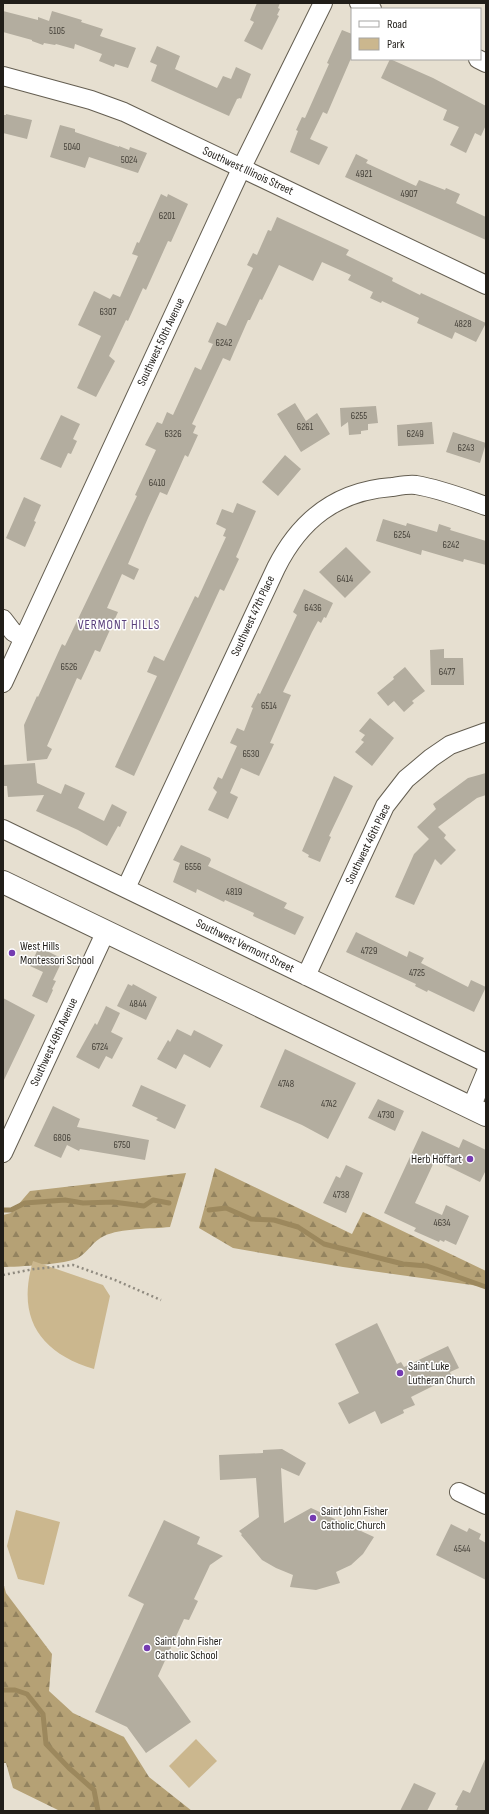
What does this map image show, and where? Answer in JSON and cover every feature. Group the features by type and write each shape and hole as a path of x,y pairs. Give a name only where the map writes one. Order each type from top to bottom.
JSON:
{"main road":[{"path":"3,882 478,1112"}],"street":[{"name":"Southwest 50th Avenue","path":"3,683 242,168 323,3"},
{"path":"359,3 370,8"},
{"name":"Southwest Illinois Street","path":"3,76 109,106 486,285"},
{"name":"Southwest 47th Place","path":"126,888 286,548 316,515 334,502 363,490 415,485 454,495 486,506"},
{"path":"3,619 13,632 24,638"},
{"name":"Southwest 46th Place","path":"306,976 385,806 406,779 431,758 450,745 486,732"},
{"name":"Southwest Vermont Street","path":"3,829 486,1063"},
{"name":"Southwest 49th Avenue","path":"3,1153 106,931"},
{"path":"478,1112 486,1072"},
{"path":"459,1492 486,1505"}],"path":[{"path":"3,1275 34,1269 73,1265 116,1280 162,1300"}],"green space":[{"path":"215,1168 352,1234 363,1212 486,1271 486,1287 343,1267 233,1248 199,1228"},
{"path":"186,1173 170,1227 127,1230 111,1233 100,1238 82,1256 64,1262 3,1267 3,1215 11,1213 30,1191"},
{"path":"33,1261 103,1285 110,1296 94,1369 75,1362 59,1353 46,1343 37,1330 31,1316 28,1300 29,1281"},
{"path":"16,1510 60,1522 44,1585 18,1579 7,1546"},
{"path":"3,1582 6,1593 52,1654 49,1691 73,1713 124,1737 149,1777 192,1811 60,1811 13,1788 6,1763 3,1763"},
{"path":"196,1739 217,1761 189,1788 169,1766"}],"building":[{"path":"257,3 280,3 278,8 280,9 277,15 279,16 262,50 244,41 254,22 250,20"},
{"path":"3,11 38,20 38,17 49,21 52,11 82,20 81,22 103,29 100,36 136,48 128,68 115,64 114,67 99,61 102,54 75,44 74,49 56,44 44,43 43,45 32,40 3,32"},
{"path":"342,30 351,34 351,58 327,114 323,112 310,139 328,147 319,165 290,152 298,131 296,130 302,117 305,118 329,64 327,63"},
{"path":"157,46 180,56 175,69 217,88 223,76 231,79 236,67 251,74 241,99 237,99 229,116 151,81 157,65 150,62"},
{"path":"390,60 392,60 433,78 486,106 486,125 481,136 475,133 466,153 450,145 459,127 443,120 447,110 381,78"},
{"path":"6,114 32,120 27,139 3,133 3,115"},
{"path":"60,125 75,129 75,132 119,147 129,150 130,147 147,153 138,173 89,157 85,168 50,157"},
{"path":"356,154 368,160 366,163 416,186 419,180 460,194 456,203 486,217 486,240 345,177"},
{"path":"161,194 167,197 168,194 188,204 171,242 168,241 146,290 143,288 128,321 126,320 109,356 115,361 96,397 77,388 101,336 78,325 94,291 110,299 113,294 120,297 138,256 132,254 137,242 139,243"},
{"path":"277,217 349,250 346,255 393,278 392,281 420,295 421,293 486,323 476,342 455,332 452,339 417,323 419,318 382,301 381,303 370,298 373,292 348,280 351,275 322,262 313,281 279,265 262,300 260,299 250,320 248,320 230,361 223,358 192,424 196,426 193,433 198,435 188,457 185,455 167,495 160,492 128,564 139,569 134,580 122,574 107,608 118,612 100,652 95,650 81,680 77,678 47,746 52,749 47,759 27,761 24,725 62,644 65,646 137,496 135,495 156,450 145,445 157,422 162,424 167,412 173,415 195,367 201,370 213,344 208,342 217,322 226,326 253,268 247,265 253,253 257,255 268,230 271,231"},
{"path":"295,403 306,421 317,413 330,434 301,452 277,414"},
{"path":"376,406 378,423 368,424 368,430 361,431 361,434 349,435 348,422 341,427 340,408"},
{"path":"61,415 80,424 73,439 77,441 71,454 68,453 61,468 40,459"},
{"path":"432,422 434,444 398,446 397,425"},
{"path":"453,432 486,443 480,463 446,452"},
{"path":"285,455 301,469 278,496 262,482"},
{"path":"24,497 41,505 34,521 36,522 25,547 6,538"},
{"path":"237,503 256,511 236,557 239,559 224,591 220,589 134,776 115,767 157,676 147,672 154,656 164,661 195,596 198,598 226,537 223,536 226,529 216,524 222,509 233,513"},
{"path":"383,519 406,526 407,523 437,532 439,524 451,528 450,530 486,541 486,565 464,559 463,562 422,550 421,555 376,541"},
{"path":"346,547 371,572 345,598 319,572"},
{"path":"304,589 333,603 326,618 324,617 321,623 318,621 283,692 291,695 270,743 274,744 259,776 241,768 230,793 238,797 228,819 208,810 217,792 213,788 218,777 222,779 237,746 230,743 237,728 244,731 253,708 251,707 258,693 260,694 297,615 293,612"},
{"path":"444,649 444,658 463,658 464,685 431,685 430,650"},
{"path":"405,667 425,691 412,701 414,703 404,712 394,701 388,706 377,693 394,679 393,677"},
{"path":"370,718 394,738 372,766 355,752 364,742 361,740 365,735 359,731"},
{"path":"35,763 37,783 61,794 65,784 85,793 78,808 104,821 112,804 127,812 120,827 118,826 107,846 78,830 36,811 44,795 8,797 7,786 3,786 3,765"},
{"path":"486,773 486,795 477,798 438,827 446,835 444,838 456,850 441,865 435,859 414,905 395,897 414,854 429,839 417,827 436,809 433,804 468,778"},
{"path":"334,776 353,786 329,836 331,837 320,862 308,857 309,855 302,851"},
{"path":"181,845 210,858 211,860 208,866 287,903 284,908 304,917 295,935 253,916 254,913 225,900 224,902 197,889 196,893 173,882 180,863 173,860"},
{"path":"356,932 407,957 409,951 424,958 421,963 468,987 471,980 486,987 474,1012 428,990 427,992 415,986 416,984 346,952"},
{"path":"39,947 63,959 53,980 56,981 47,1003 32,996 43,972 30,966"},
{"path":"128,984 132,986 133,984 157,997 146,1020 117,1006"},
{"path":"3,998 35,1015 3,1082"},
{"path":"106,1006 120,1013 111,1032 123,1038 112,1059 106,1056 99,1069 76,1057 95,1023 97,1025"},
{"path":"177,1029 191,1036 194,1030 223,1045 210,1068 184,1054 176,1069 157,1059 168,1040 170,1042"},
{"path":"285,1049 356,1083 328,1139 302,1125 260,1107"},
{"path":"141,1085 186,1105 175,1129 156,1120 158,1118 132,1106"},
{"path":"378,1099 404,1111 395,1131 368,1118"},
{"path":"53,1106 80,1119 77,1127 149,1140 145,1160 80,1149 79,1151 67,1145 61,1158 34,1146"},
{"path":"422,1131 459,1148 463,1139 486,1150 486,1170 480,1182 435,1160 415,1203 442,1215 446,1205 469,1216 456,1245 445,1240 444,1242 440,1240 439,1242 414,1231 416,1228 384,1213"},
{"path":"346,1165 363,1173 346,1213 323,1203 336,1176 340,1178"},
{"name":"Saint Luke Lutheran Church","path":"377,1323 397,1364 401,1362 404,1367 448,1346 459,1368 450,1372 451,1375 440,1380 441,1382 411,1397 415,1405 403,1410 404,1413 381,1424 375,1411 349,1424 338,1403 359,1393 335,1344"},
{"name":"Saint John Fisher Catholic Church","path":"282,1449 306,1463 299,1476 281,1468 284,1523 311,1508 374,1537 363,1554 351,1565 336,1572 340,1583 316,1590 290,1587 293,1575 262,1560 239,1531 259,1517 256,1478 220,1480 219,1455 263,1453 263,1450"},
{"name":"Saint John Fisher Catholic School","path":"164,1520 200,1537 197,1544 223,1556 210,1565 194,1599 198,1601 189,1620 184,1619 158,1676 191,1722 146,1753 127,1727 95,1712 144,1604 128,1596"},
{"path":"451,1524 467,1532 469,1528 481,1534 479,1539 486,1543 486,1580 436,1555"},
{"path":"486,1757 486,1811 456,1811 458,1806 455,1805 463,1790 470,1793"},
{"path":"414,1783 436,1793 427,1811 400,1811"}],"waterway":[{"path":"3,1210 11,1210 25,1203 65,1200 83,1203 113,1202 144,1206 153,1200 169,1203"},
{"path":"209,1210 226,1208 251,1219 274,1220 298,1227 324,1244 403,1264 427,1266 486,1287"},
{"path":"3,1690 15,1690 27,1694 43,1714 46,1744 69,1768 94,1790 98,1811"}],"place":[{"name":"West Hills Montessori School","path":"12,953"},
{"name":"Herb Hoffart","path":"470,1159"},
{"name":"Saint Luke Lutheran Church","path":"400,1373"},
{"name":"Saint John Fisher Catholic Church","path":"313,1518"},
{"name":"Saint John Fisher Catholic School","path":"147,1648"}],"district":[{"name":"VERMONT HILLS","path":"119,625"}]}
